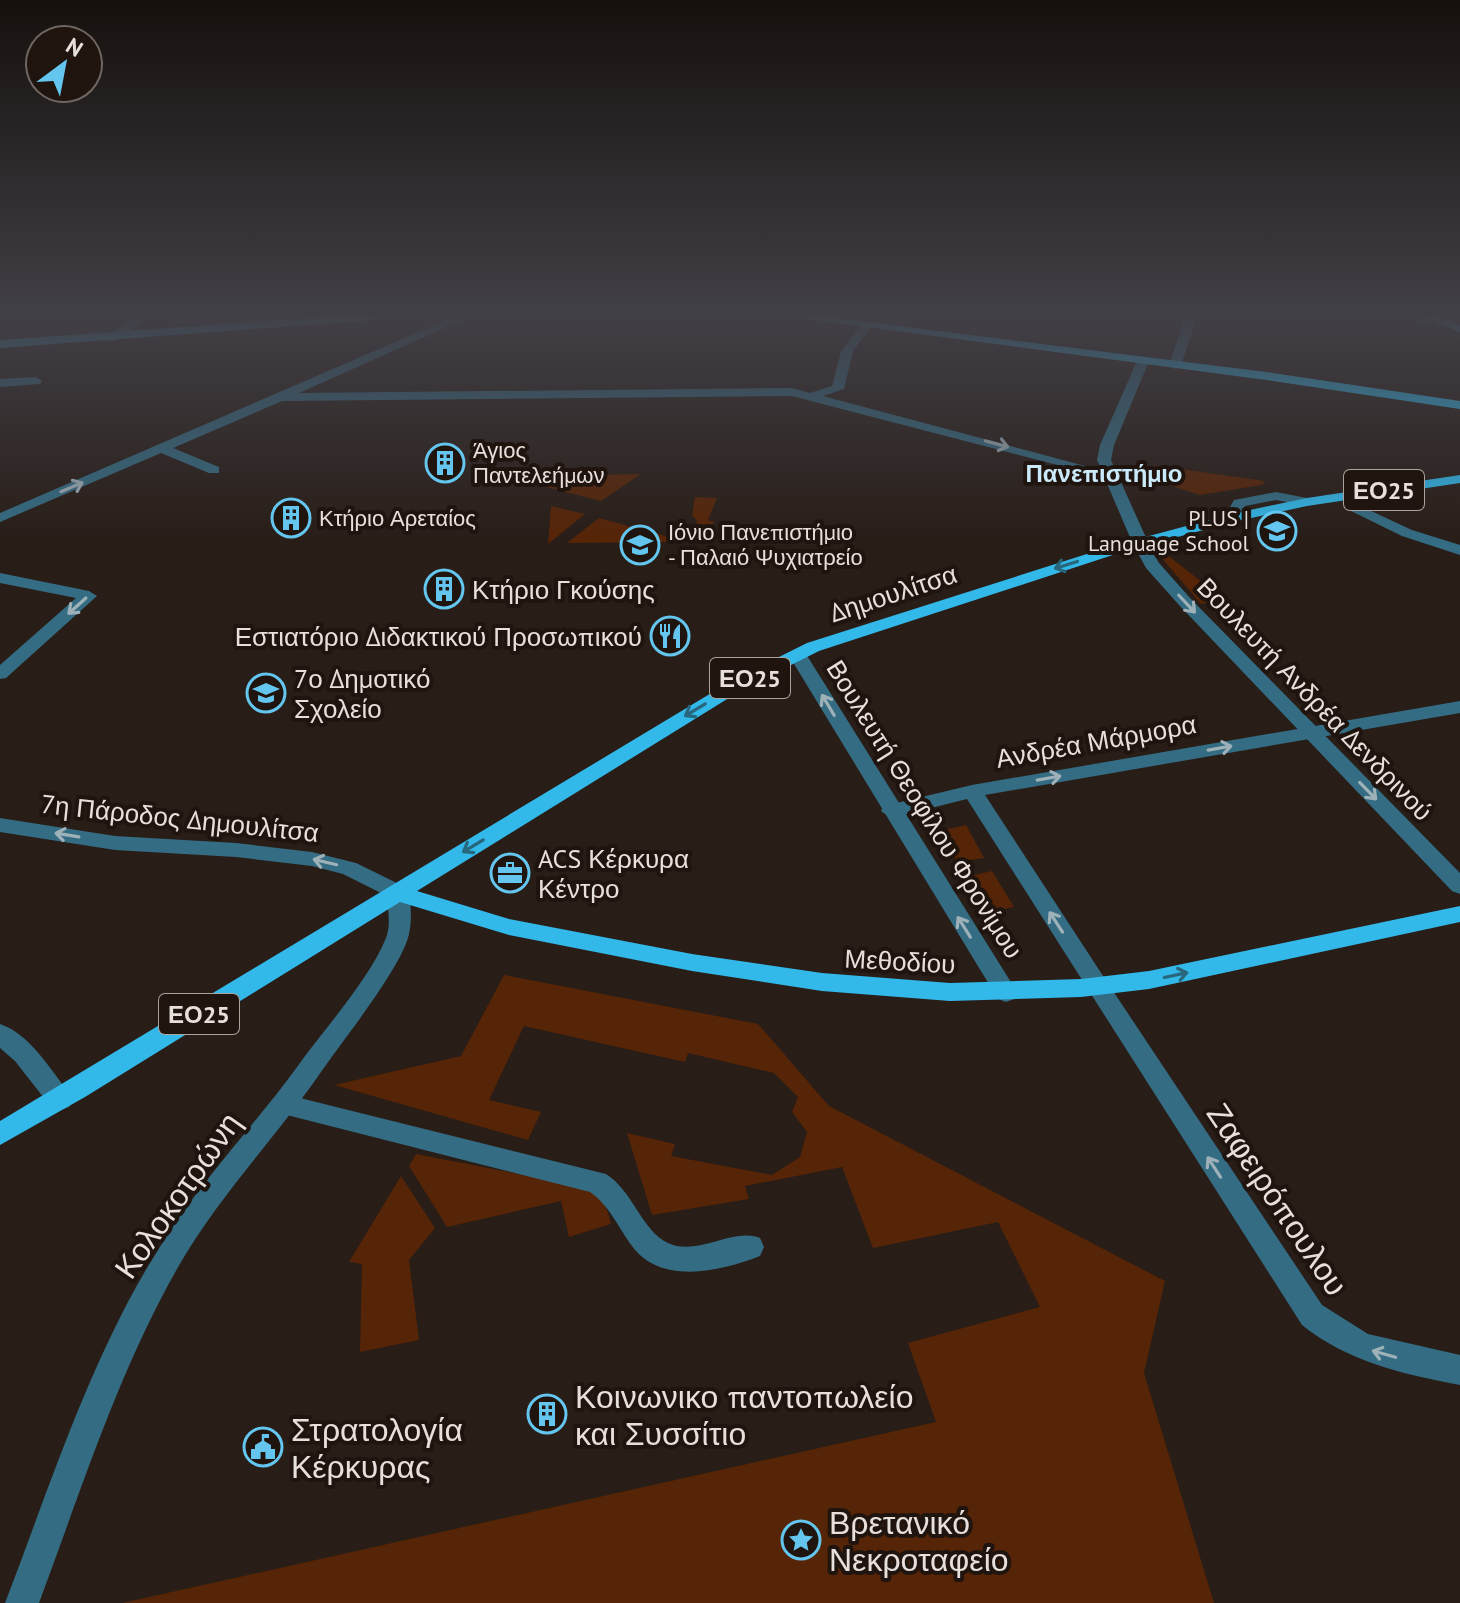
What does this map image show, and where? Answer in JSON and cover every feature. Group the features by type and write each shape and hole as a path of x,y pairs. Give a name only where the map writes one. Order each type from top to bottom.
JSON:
{"main road":[{"path":"1366,392 1460,405"},
{"name":"Δημουλίτσα","path":"397,892 739,684 797,654 853,632 1140,542 1231,518 1307,502 1460,479"},
{"name":"Μεθοδίου","path":"397,892 442,910 507,928 768,977 897,991 1006,993 1099,988 1460,914"},
{"name":"ΕΟ25","path":"0,1134 397,892"}],"street":[{"path":"0,518 294,392"},
{"path":"282,397 821,392"},
{"path":"1108,474 1104,460 1107,445 1130,392"},
{"path":"807,394 1108,474"},
{"path":"161,448 214,470"},
{"name":"Βουλευτή Ανδρέα Δενδρινού","path":"1108,474 1152,565 1460,886"},
{"path":"1354,507 1407,533 1460,550"},
{"path":"0,578 89,596 0,674"},
{"name":"Βουλευτή Θεοφίλου Φρονίμου","path":"797,654 1006,993"},
{"name":"Ανδρέα Μάρμορα","path":"1099,988 972,791 1460,707"},
{"path":"891,811 972,791"},
{"name":"7η Πάροδος Δημουλίτσα","path":"0,825 115,843 236,850 312,859 349,868 397,892"},
{"name":"Κολοκοτρώνη","path":"22,1603 108,1377 140,1308 173,1250 211,1196 284,1105 353,1010 395,945 400,925 397,892"},
{"name":"Ζαφειρόπουλου","path":"1099,988 1312,1315 1347,1341 1372,1351 1460,1370"},
{"path":"0,1034 24,1054 60,1100"},
{"path":"284,1105 597,1182 615,1196 644,1243 673,1258 690,1261 750,1247"}],"shaded area":[{"path":"1153,465 1266,482 1200,495 1156,481"},
{"path":"641,474 601,501 534,484 538,476"},
{"path":"695,497 717,498 708,520 715,522 700,533 695,533 697,521 692,515"},
{"path":"551,506 585,514 548,544"},
{"path":"599,518 673,538 669,542 567,543"},
{"path":"1166,554 1224,600 1201,604 1160,556"},
{"path":"966,825 984,858 957,862 939,831"},
{"path":"992,871 1014,907 987,912 966,877"},
{"name":"Βρετανικό Νεκροταφείο","path":"504,975 758,1024 829,1106 1165,1281 1144,1373 1214,1603 122,1603 936,1422 908,1343 1040,1307 998,1222 873,1248 842,1167 745,1186 749,1199 652,1215 627,1133 675,1144 671,1156 772,1175 800,1157 807,1132 792,1112 798,1097 774,1073 688,1053 685,1062 524,1026 489,1100 541,1112 528,1140 334,1085 461,1056"},
{"path":"416,1154 580,1186 602,1200 611,1224 569,1237 561,1201 447,1227 409,1166"},
{"path":"401,1176 435,1228 409,1260 419,1340 360,1352 362,1264 349,1262"}],"place":[{"name":"Άγιος Παντελεήμων","path":"445,463"},
{"name":"Κτήριο Αρεταίος","path":"291,518"},
{"name":"PLUS | Language School","path":"1277,531"},
{"name":"Ιόνιο Πανεπιστήμιο - Παλαιό Ψυχιατρείο","path":"640,545"},
{"name":"Κτήριο Γκούσης","path":"444,589"},
{"name":"Εστιατόριο Διδακτικού Προσωπικού","path":"670,636"},
{"name":"7ο Δημοτικό Σχολείο","path":"266,693"},
{"name":"ACS Κέρκυρα Κέντρο","path":"510,873"},
{"name":"Κοινωνικο παντοπωλείο και Συσσίτιο","path":"547,1414"},
{"name":"Στρατολογία Κέρκυρας","path":"263,1447"},
{"name":"Βρετανικό Νεκροταφείο","path":"801,1540"}],"district":[{"name":"Πανεπιστήμιο","path":"1104,473"}]}
